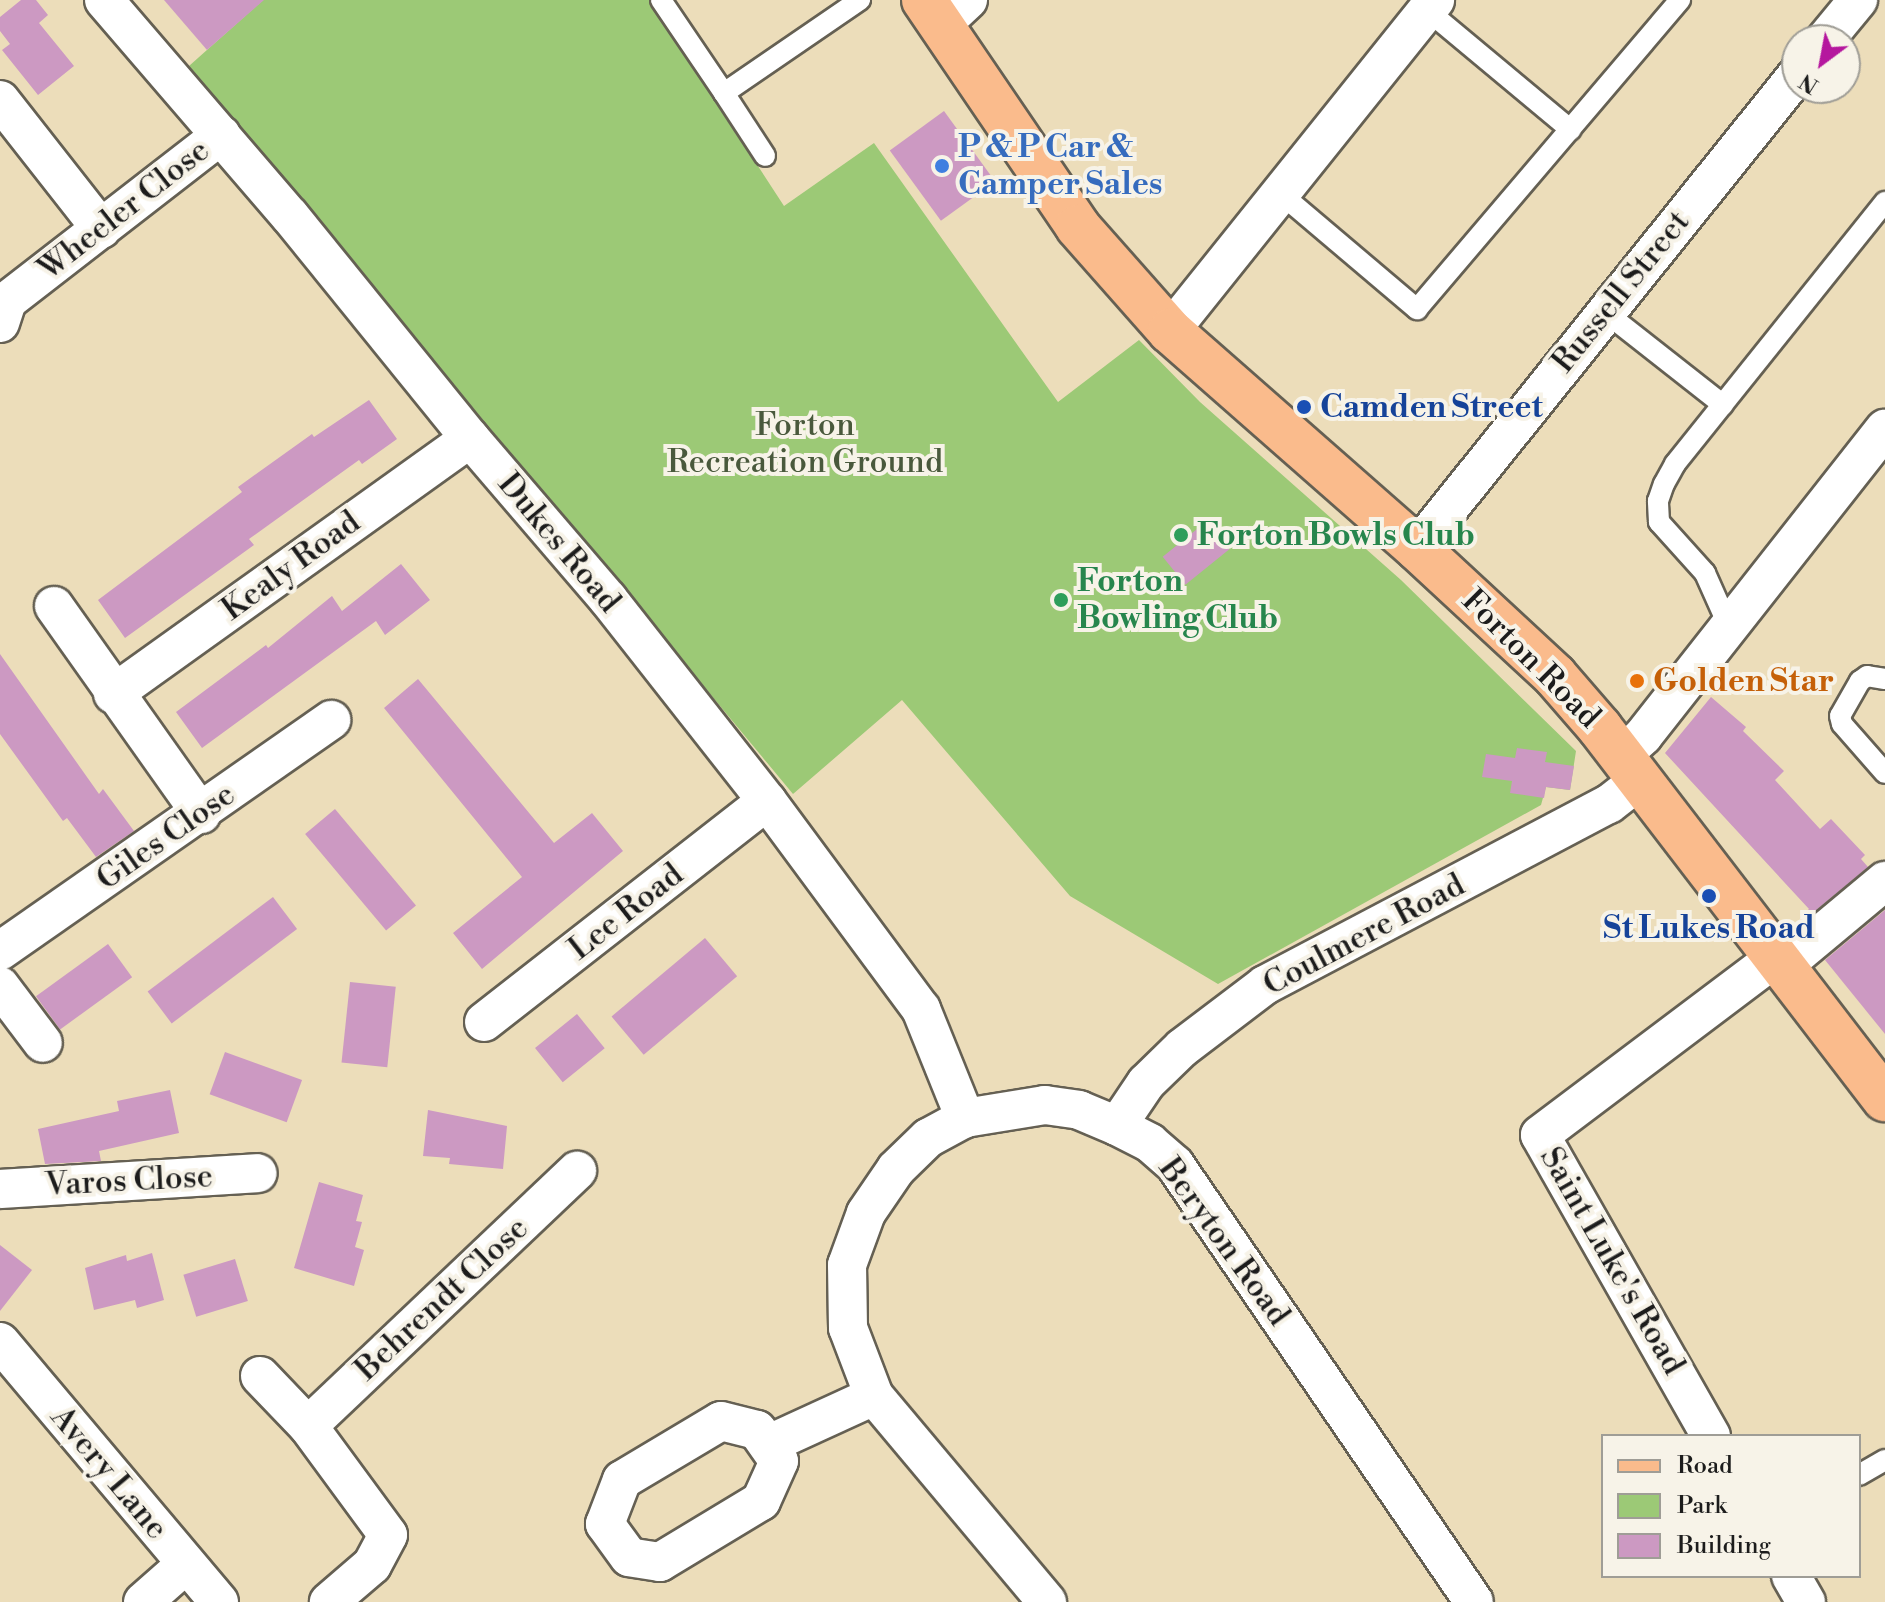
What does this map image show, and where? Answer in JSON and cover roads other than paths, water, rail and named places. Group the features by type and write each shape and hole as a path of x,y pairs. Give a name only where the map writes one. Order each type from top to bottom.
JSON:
{"main road":[{"name":"Forton Road","path":"944,8 1078,227 1170,331 1537,657 1630,768 1885,1099"}],"street":[{"path":"1838,24 1858,0"},
{"name":"Dukes Road","path":"112,3 470,438 608,599 767,801 921,1009 965,1118"},
{"path":"1170,331 1431,5"},
{"name":"Russell Street","path":"1417,548 1781,95"},
{"path":"0,100 101,229"},
{"name":"Wheeler Close","path":"2,308 221,135"},
{"name":"Kealy Road","path":"113,694 470,438"},
{"name":"Coulmere Road","path":"1117,1126 1146,1083 1182,1048 1265,985 1609,804 1630,768 1643,736 1729,627 1880,447"},
{"path":"54,606 113,694 201,814"},
{"name":"Giles Close","path":"0,951 201,814 331,720"},
{"name":"Lee Road","path":"484,1022 767,801"},
{"path":"1780,961 1885,881"},
{"name":"Saint Luke's Road","path":"1710,1434 1540,1135 1780,961"},
{"path":"0,986 43,1043"},
{"name":"Beryton Road","path":"1047,1602 874,1396 848,1328 847,1265 866,1213 896,1169 928,1138 965,1118 1045,1105 1079,1110 1117,1126 1150,1143 1175,1165 1474,1602"},
{"name":"Behrendt Close","path":"308,1426 577,1171"},
{"name":"Varos Close","path":"0,1189 258,1173"},
{"name":"Avery Lane","path":"0,1342 219,1602"},
{"path":"260,1376 308,1426 388,1535 372,1565 329,1602"},
{"path":"769,1444 874,1396"},
{"path":"143,1602 185,1565"},
{"path":"1792,1578 1806,1602"}],"lane":[{"path":"661,0 765,156"},
{"path":"724,93 860,0"},
{"path":"1280,193 1417,309 1680,0"},
{"path":"1431,5 1571,130"},
{"path":"1729,627 1705,573 1659,522 1658,501 1675,464 1885,202"},
{"path":"1605,312 1723,405"},
{"path":"1885,679 1875,675 1860,681 1840,716 1842,724 1885,773"},
{"path":"1861,1474 1885,1460"}],"place":[{"name":"P & P Car & Camper Sales","path":"942,166"},
{"name":"Camden Street","path":"1304,407"},
{"name":"Forton Bowls Club","path":"1181,535"},
{"name":"Forton Bowling Club","path":"1061,600"},
{"name":"Golden Star","path":"1637,681"},
{"name":"St Lukes Road","path":"1709,896"}],"park label":[{"name":"Forton Recreation Ground","path":"805,444"}]}
